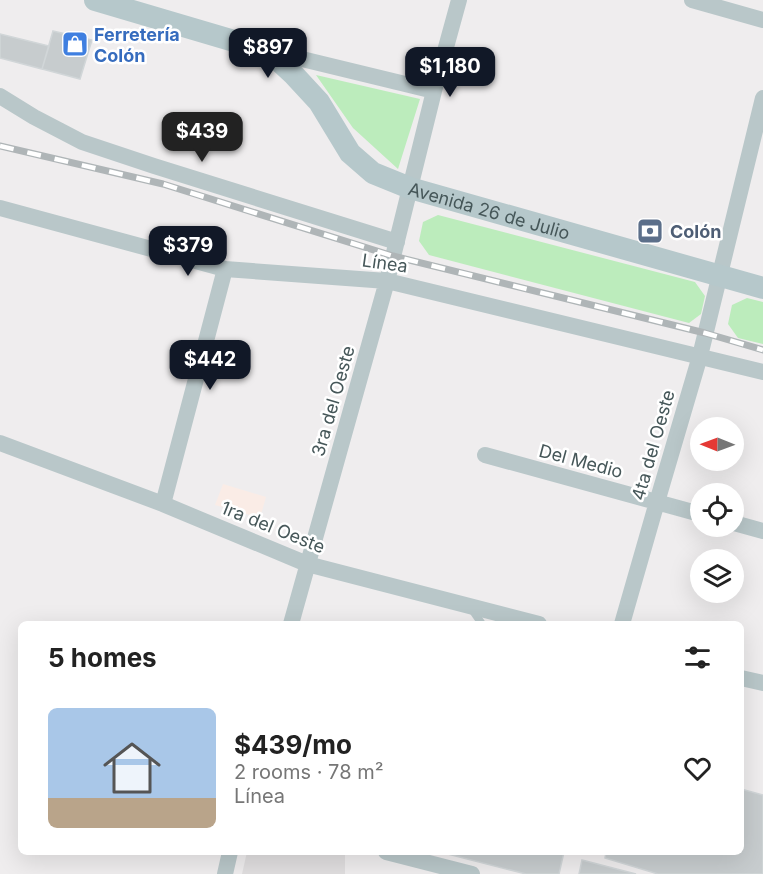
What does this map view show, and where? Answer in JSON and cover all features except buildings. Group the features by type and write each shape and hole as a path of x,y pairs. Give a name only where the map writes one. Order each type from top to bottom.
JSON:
{"main road":[{"name":"Avenida 26 de Julio","path":"110,2 268,51 319,102 350,153 373,173 410,188 763,288"}],"street":[{"name":"3ra del Oeste","path":"292,621 387,281 459,0"},
{"path":"692,0 763,20"},
{"name":"Avenida 26 de Julio","path":"268,51 434,91"},
{"name":"Línea","path":"0,96 82,142 397,242"},
{"name":"4ta del Oeste","path":"623,621 700,356 763,98"},
{"name":"Línea","path":"0,208 225,269 387,281 763,372"},
{"path":"163,504 225,269"},
{"name":"1ra del Oeste","path":"0,443 163,504 307,564 528,621"},
{"name":"Del Medio","path":"485,454 690,511"},
{"path":"744,526 763,531"},
{"path":"744,679 763,683"},
{"path":"225,874 229,855"},
{"path":"398,855 472,874"}],"lane":[{"path":"469,605 480,621"}],"shaded area":[{"path":"223,484 266,497 260,518 215,505"},
{"path":"246,855 345,855 345,874 242,874"}],"green space":[{"path":"316,75 420,99 398,169 353,128"},
{"path":"438,215 695,282 705,296 701,314 689,323 429,255 419,241 423,222"},
{"path":"747,298 763,302 763,344 738,338 728,324 732,305"}],"railway":[{"path":"0,146 163,184 393,256 705,333 763,350"}],"place":[{"name":"Ferretería Colón","path":"75,44"},
{"name":"Colón","path":"650,231"}]}
